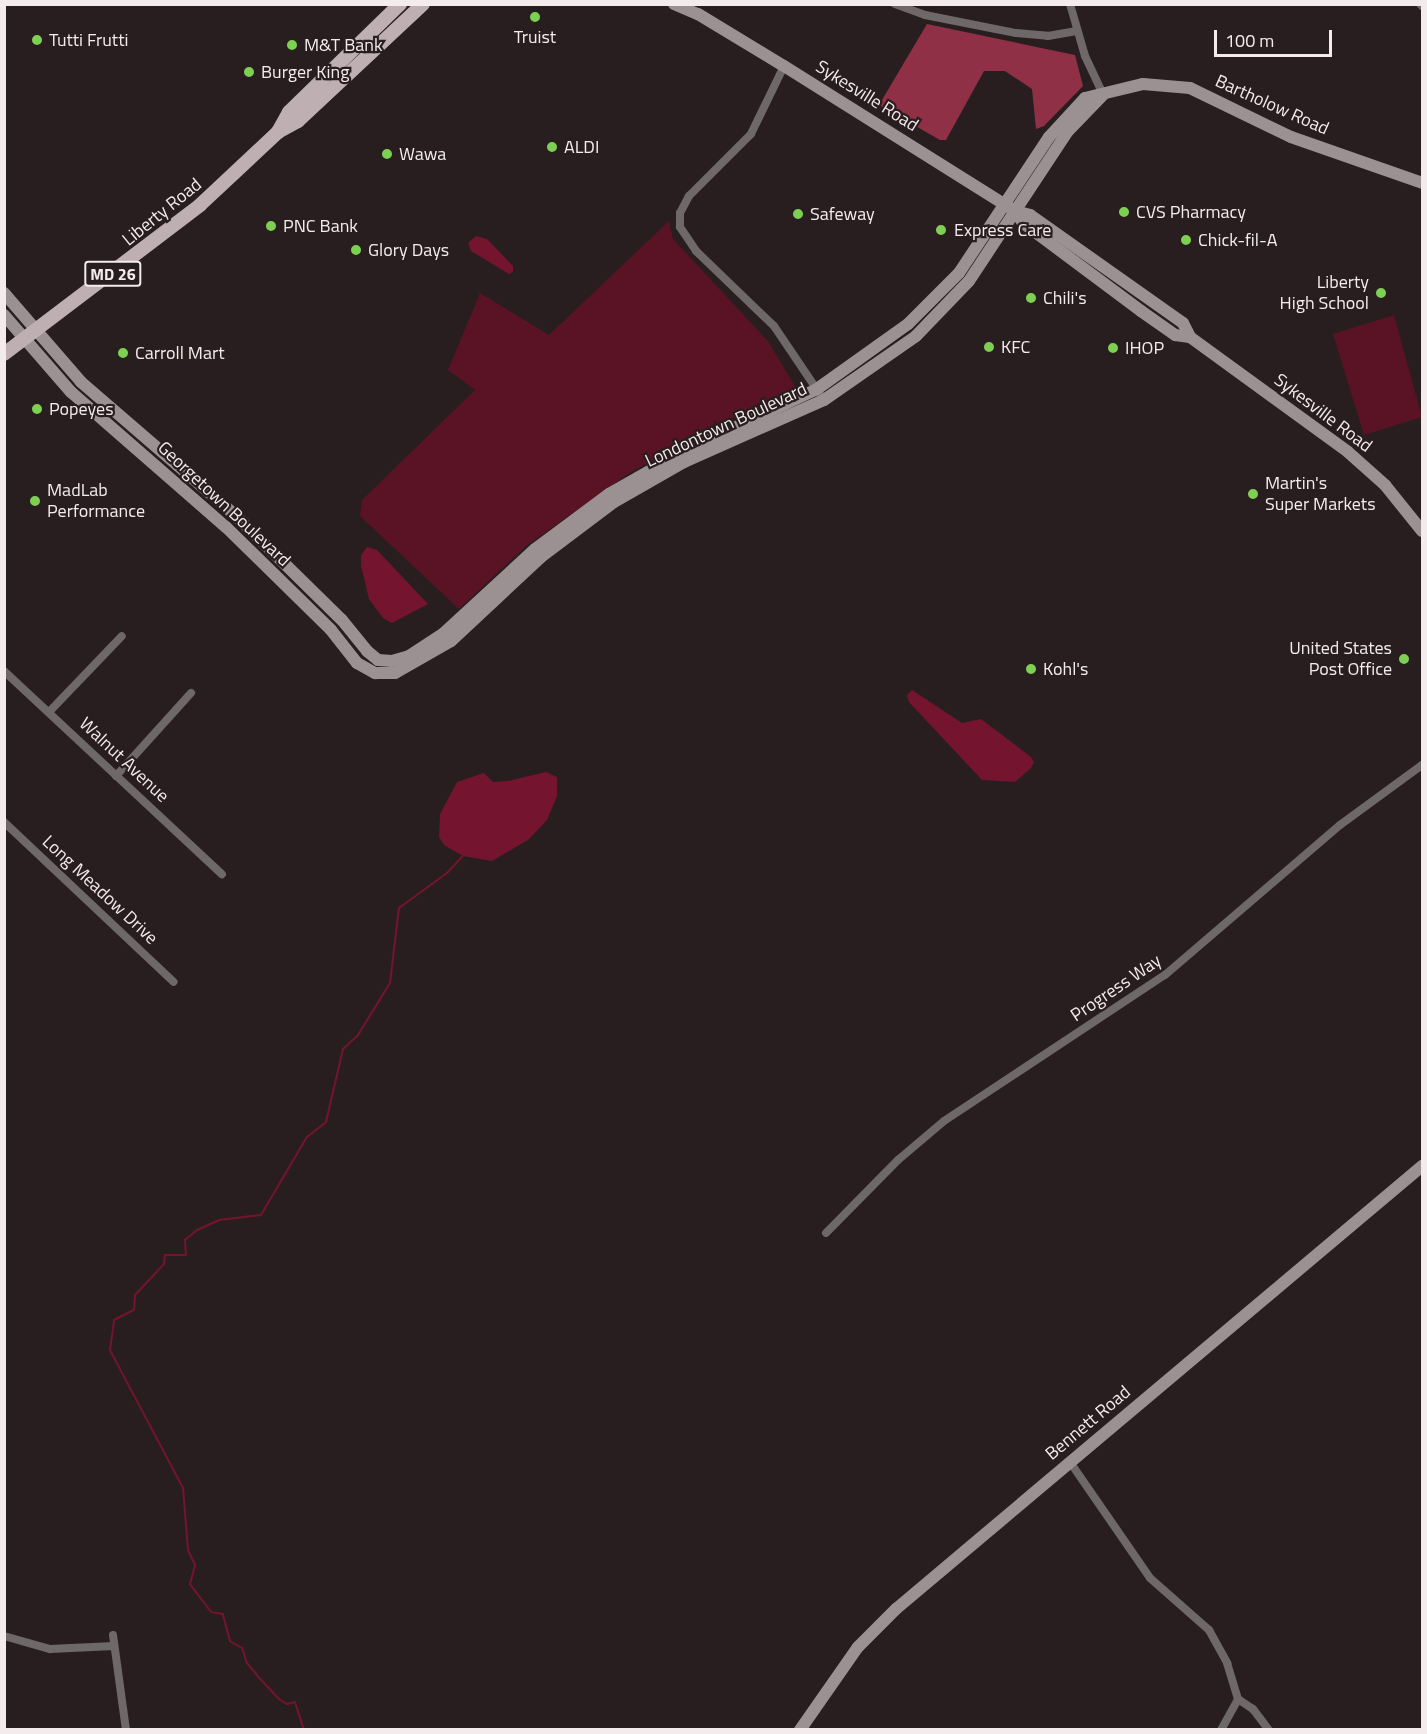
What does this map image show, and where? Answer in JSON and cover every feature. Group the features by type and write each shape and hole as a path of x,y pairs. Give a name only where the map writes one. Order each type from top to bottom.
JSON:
{"main road":[{"name":"Liberty Road","path":"278,132 289,112 400,4"},
{"name":"Liberty Road","path":"4,354 142,253 278,132 298,122 423,4"}],"street":[{"name":"Sykesville Road","path":"674,4 698,14 784,66 1011,209 1030,215 1183,323 1190,337 1372,472 1422,531"},
{"name":"Sykesville Road","path":"687,4 698,14"},
{"path":"894,4 925,15 1016,33 1048,36 1077,31"},
{"path":"1011,209 1056,148 1103,94 1077,31 1070,4"},
{"path":"784,66 751,134 689,196 680,213 680,227 696,251 774,326 820,394"},
{"name":"Bartholow Road","path":"1011,209 1049,137 1076,106 1085,98 1143,84 1190,88 1291,137 1422,183"},
{"path":"1056,148 1058,133 1076,106"},
{"name":"Londontown Boulevard","path":"430,649 471,624 558,542 614,501 684,462 820,394 928,306 959,273 1011,209"},
{"name":"Georgetown Boulevard","path":"4,293 81,382 235,515 328,605 373,657 400,660 430,649"},
{"name":"Georgetown Boulevard","path":"4,315 71,392 226,527 331,630 357,663 386,674 406,669 430,649"},
{"path":"49,711 122,636"},
{"name":"Walnut Avenue","path":"4,670 222,874"},
{"path":"116,776 191,693"},
{"name":"Progress Way","path":"826,1233 926,1135 1165,975 1340,825 1422,765"},
{"name":"Long Meadow Drive","path":"4,822 174,982"},
{"name":"Bennett Road","path":"800,1730 826,1688 877,1626 1422,1166"},
{"path":"1070,1462 1150,1578 1209,1630 1227,1663 1238,1699 1253,1709 1269,1730"},
{"path":"113,1635 126,1730"},
{"path":"4,1636 50,1649 114,1646"},
{"path":"1221,1730 1238,1699"}],"shaded area":[{"path":"927,24 1075,55 1083,86 1044,126 1036,129 1032,89 1005,71 984,71 946,140 940,140 879,105"},
{"path":"669,221 673,239 768,341 796,388 690,439 628,474 526,546 459,609 360,516 362,500 475,390 448,370 480,293 549,335"},
{"path":"476,236 487,239 513,266 513,272 509,274 471,251 468,243"},
{"path":"1394,315 1422,417 1364,435 1333,334"},
{"path":"367,547 377,550 428,604 392,623 383,618 369,599 361,566 361,555"},
{"path":"912,690 962,723 981,719 1031,757 1034,762 1031,768 1015,782 982,780 909,702 907,695"},
{"path":"546,772 557,777 557,796 547,820 528,840 492,861 463,856 444,845 439,837 440,814 457,782 484,773 493,782"}],"waterway":[{"path":"304,1730 295,1702 287,1704 279,1699 257,1675 247,1663 242,1648 230,1641 223,1614 211,1612 190,1584 195,1565 188,1550 183,1488 110,1350 114,1320 134,1310 135,1295 164,1264 165,1255 186,1255 185,1240 197,1230 219,1220 261,1215 307,1137 326,1122 343,1049 358,1035 390,983 399,908 447,873 463,856"}],"place":[{"name":"Truist","path":"535,17"},
{"name":"Tutti Frutti","path":"37,40"},
{"name":"M&T Bank","path":"292,45"},
{"name":"Burger King","path":"249,72"},
{"name":"ALDI","path":"552,147"},
{"name":"Wawa","path":"387,154"},
{"name":"CVS Pharmacy","path":"1124,212"},
{"name":"Safeway","path":"798,214"},
{"name":"PNC Bank","path":"271,226"},
{"name":"Express Care","path":"941,230"},
{"name":"Chick-fil-A","path":"1186,240"},
{"name":"Glory Days","path":"356,250"},
{"name":"Liberty High School","path":"1381,293"},
{"name":"Chili's","path":"1031,298"},
{"name":"KFC","path":"989,347"},
{"name":"IHOP","path":"1113,348"},
{"name":"Carroll Mart","path":"123,353"},
{"name":"Popeyes","path":"37,409"},
{"name":"Martin's Super Markets","path":"1253,494"},
{"name":"MadLab Performance","path":"35,501"},
{"name":"United States Post Office","path":"1404,659"},
{"name":"Kohl's","path":"1031,669"}]}
